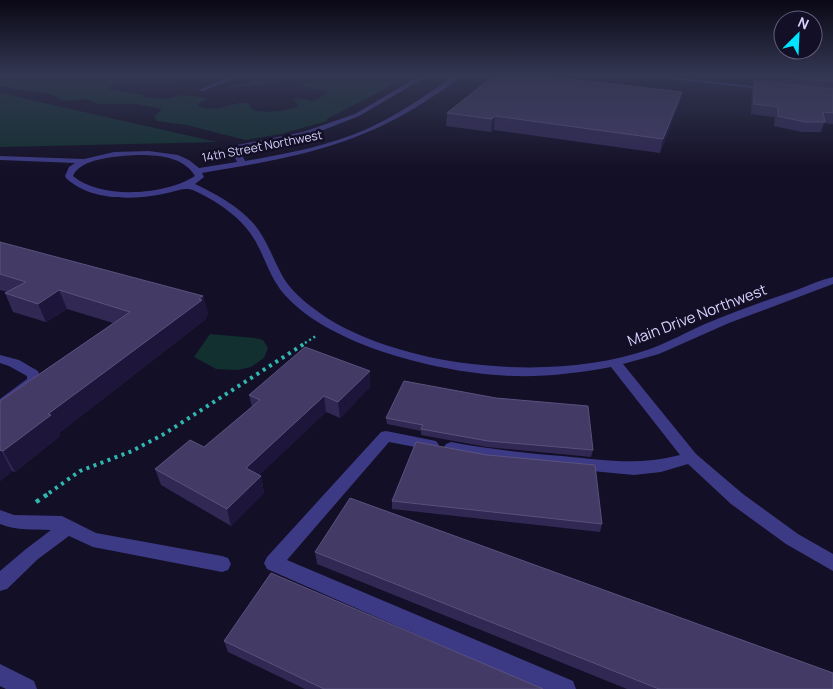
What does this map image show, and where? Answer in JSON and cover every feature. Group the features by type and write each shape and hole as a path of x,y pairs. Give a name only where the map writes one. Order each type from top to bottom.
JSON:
{"street":[{"path":"242,164 235,148 305,134 356,115 371,106"},
{"name":"14th Street Northwest","path":"198,171 242,164 323,146 362,133 413,106"},
{"path":"0,158 82,162 116,154 153,153 186,161 198,171 200,177 190,185 173,189 132,194 97,192 86,188 69,176 72,169 82,162"},
{"name":"Main Drive Northwest","path":"190,185 214,196 233,208 256,234 278,278 289,293 310,312 348,334 397,352 471,368 551,371 638,357 743,313 833,280"},
{"path":"0,359 14,363 33,374 34,381 0,406"},
{"path":"614,362 691,458 737,499 792,539 833,563"},
{"path":"565,689 273,564 386,436 488,455 634,469 661,466 691,458"},
{"path":"0,517 13,522 62,523 93,540 222,564"},
{"path":"0,583 32,554 68,527"},
{"path":"0,674 26,689"}],"path":[{"path":"29,506 80,471 132,451 164,434 276,360 321,333"}],"green space":[{"path":"0,106 58,106 217,142 0,147"},
{"path":"147,106 219,108 250,106 253,110 270,112 288,110 299,106 352,106 327,119 327,121 281,134 245,140 187,125 157,121 154,117 162,109"},
{"path":"210,334 255,338 263,340 268,348 264,358 251,367 238,370 216,369 194,357"}],"building":[{"path":"456,106 676,106 663,139 495,116 492,119 447,113"},
{"path":"771,106 833,106 833,113 823,112 825,122 805,122 778,116 778,107"},
{"path":"0,242 203,296 199,299 202,300 48,414 51,415 3,451 0,451 0,401 130,312 59,290 38,304 5,293 26,282 0,274"},
{"path":"305,347 370,371 338,402 324,396 246,468 261,476 227,509 155,469 190,440 204,447 260,400 249,395"},
{"path":"404,381 496,398 588,406 593,450 488,441 421,429 423,425 386,418"},
{"path":"416,442 487,455 595,465 602,524 392,501"},
{"path":"350,498 833,673 833,689 659,689 315,552"},
{"path":"271,573 543,689 324,689 224,641"}]}
